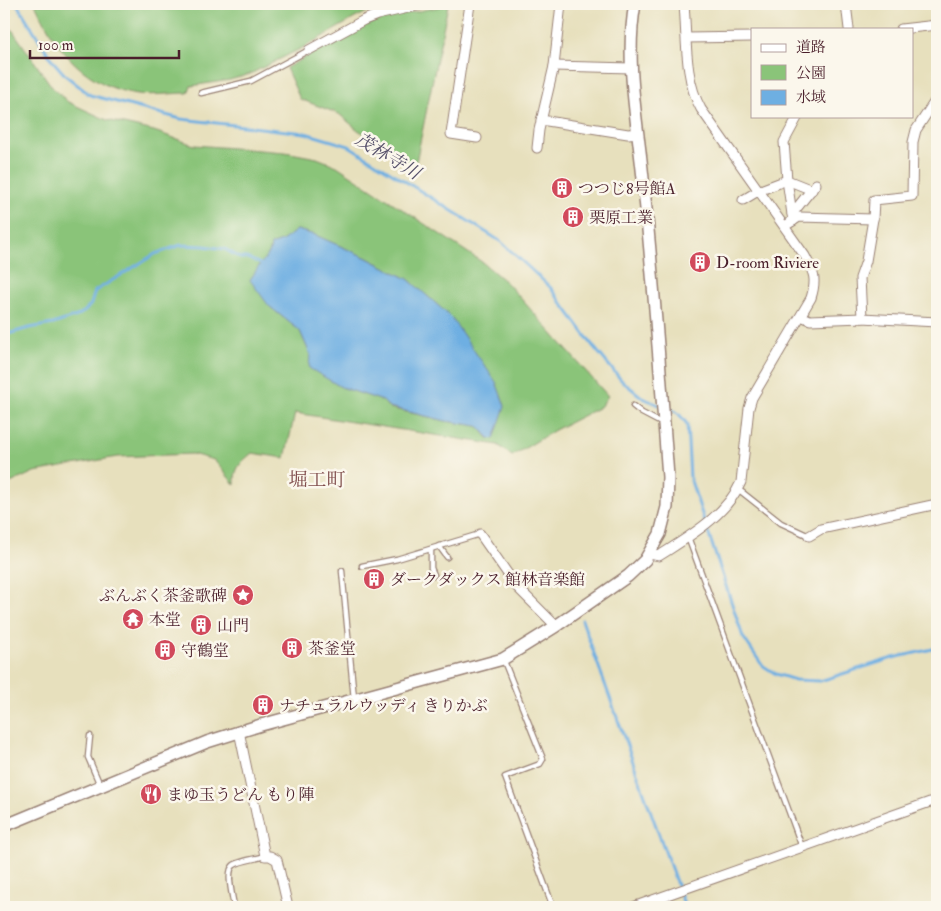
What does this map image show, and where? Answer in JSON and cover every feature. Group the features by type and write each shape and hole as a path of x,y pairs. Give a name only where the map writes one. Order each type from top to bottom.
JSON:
{"street":[{"path":"310,50 376,15 426,4"},
{"path":"470,4 451,134 477,138"},
{"path":"537,148 541,120 554,66 561,4"},
{"path":"4,826 207,742 503,659 556,626 628,576 650,554 660,534 667,507 668,477 631,68 634,4"},
{"path":"684,4 689,76 694,97 758,191 790,220"},
{"path":"846,4 849,28"},
{"path":"910,28 937,25"},
{"path":"687,38 751,37"},
{"path":"554,66 631,68"},
{"path":"862,318 860,278 866,261 874,200 912,196 913,142 916,130 937,98"},
{"path":"650,554 658,556 690,536 713,517 738,489 741,482 752,398 811,298 816,281 813,270 790,220 784,142 797,118"},
{"path":"541,120 628,134 638,133"},
{"path":"743,200 758,191 787,180 814,187 790,220"},
{"path":"790,220 800,217 872,219"},
{"path":"801,316 810,320 862,318 937,322"},
{"path":"809,536 821,529 937,504"},
{"path":"480,534 517,587 556,626"},
{"path":"239,732 265,856 270,856 277,860 288,907"},
{"path":"632,907 930,802 937,802"}],"lane":[{"path":"201,93 251,81 310,50"},
{"path":"633,406 642,413 664,424"},
{"path":"738,489 781,523 809,536"},
{"path":"362,566 397,559 480,534"},
{"path":"690,536 802,847"},
{"path":"439,546 447,557"},
{"path":"431,549 431,568 434,575"},
{"path":"342,571 354,700"},
{"path":"503,659 543,759 540,764 505,777 553,907"},
{"path":"90,736 88,757 100,785"},
{"path":"234,907 229,875 231,869 235,864 265,856"}],"green space":[{"path":"35,4 394,4 375,8 250,74 230,80 191,86 188,93 150,95 126,92 104,84 85,72 60,47"},
{"path":"448,5 415,167 358,130 339,114 300,99 286,68 360,27 379,19"},
{"path":"4,18 52,87 68,102 107,120 154,131 194,145 285,152 317,158 337,166 482,262 507,283 608,396 600,407 555,430 512,456 498,445 295,413 285,458 252,453 239,466 235,485 214,460 192,454 117,457 34,472 4,486","holes":["297,230 315,235 408,279 450,316 498,425 494,439 488,438 478,426 389,408 383,401 341,387 310,368 310,354 300,331 269,306 259,266 270,252 271,245 282,241"]}],"water":[{"path":"297,230 315,235 365,257 408,279 450,316 496,382 505,406 494,439 489,438 478,426 446,421 389,407 383,401 341,387 309,368 310,354 300,331 269,306 250,280 270,252 271,245 282,241"}],"waterway":[{"name":"茂林寺川","path":"17,4 52,60 65,75 90,95 181,119 305,133 349,146 500,241 550,287 593,346 622,381 643,398 659,405"},
{"path":"4,339 8,334 53,324 77,316 91,304 95,291 155,254 181,245 225,249 240,258 247,258 263,265"},
{"path":"667,408 678,413 687,424 690,478 743,637 762,665 776,674 795,680 820,681 893,658 937,648"},
{"path":"582,620 685,907"}],"place":[{"name":"つつじ8号館A","path":"562,188"},
{"name":"栗原工業","path":"573,217"},
{"name":"D-room Riviere","path":"700,262"},
{"name":"ダークダックス 館林音楽館","path":"374,579"},
{"name":"ぶんぶく茶釜歌碑","path":"243,595"},
{"name":"本堂","path":"133,619"},
{"name":"山門","path":"201,625"},
{"name":"茶釜堂","path":"292,648"},
{"name":"守鶴堂","path":"165,650"},
{"name":"ナチュラルウッディ きりかぶ","path":"263,705"},
{"name":"まゆ玉うどん もり陣","path":"151,794"}],"district":[{"name":"堀工町","path":"317,479"}]}
